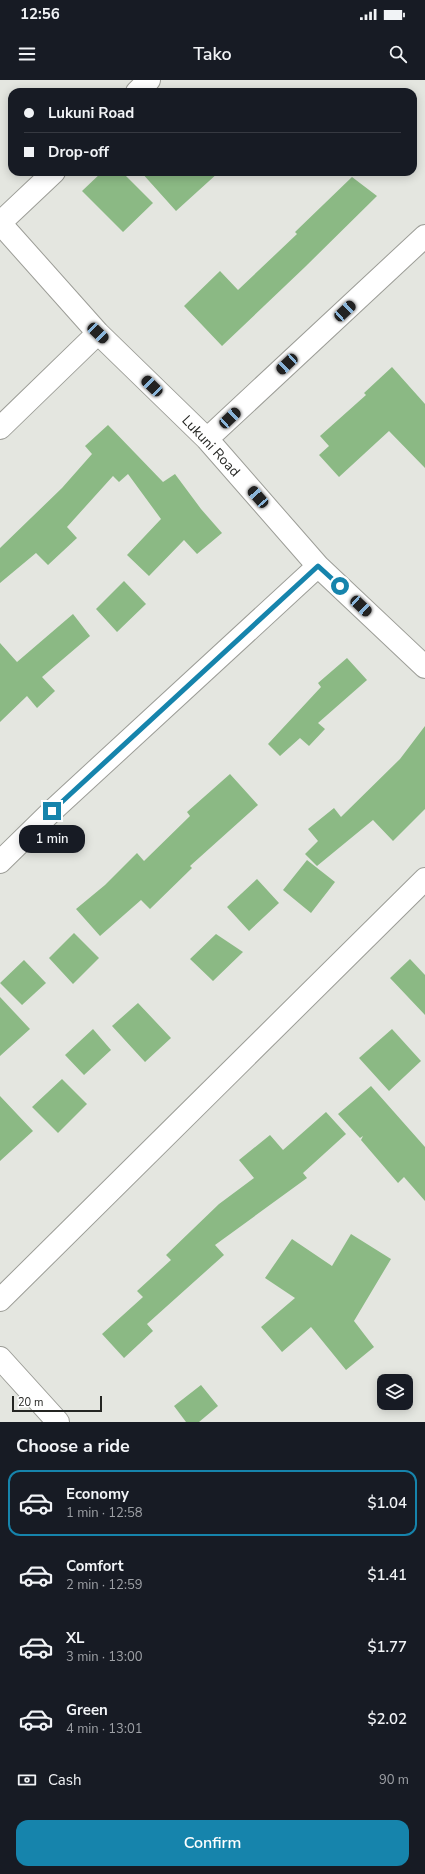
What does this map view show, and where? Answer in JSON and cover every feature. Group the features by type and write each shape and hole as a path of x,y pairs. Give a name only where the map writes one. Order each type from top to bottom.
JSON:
{"street":[{"path":"141,88 149,80"},
{"path":"0,223 50,176"},
{"name":"Lukuni Road","path":"0,223 98,333 207,439 318,566 425,667"},
{"path":"207,439 425,236"},
{"path":"0,428 98,333"},
{"path":"0,862 52,811 318,566"},
{"path":"0,1300 425,879"},
{"path":"0,1358 58,1422"}],"building":[{"path":"98,176 126,176 153,203 123,232 82,191"},
{"path":"145,176 215,176 176,211"},
{"path":"352,177 377,196 222,346 184,306 220,271 238,290 297,234 295,232"},
{"path":"392,367 425,404 425,468 389,431 339,477 319,455 329,446 320,436 366,395 364,393"},
{"path":"108,425 163,482 175,474 201,509 222,533 197,554 184,540 149,576 127,555 161,519 128,474 119,482 113,476 67,527 77,538 48,565 36,553 0,583 0,548 62,488 92,454 85,446"},
{"path":"124,581 146,604 117,632 96,609"},
{"path":"73,614 90,636 42,677 55,691 37,708 27,696 0,722 0,643 17,662"},
{"path":"347,658 367,680 318,723 325,729 309,746 300,738 280,756 268,744 321,687 318,683"},
{"path":"425,726 425,809 393,841 373,820 317,866 305,854 318,841 308,829 334,808 341,817 400,759"},
{"path":"230,774 258,805 190,866 192,868 150,909 141,900 100,936 76,909 105,885 137,853 144,861 190,816 187,812"},
{"path":"307,860 335,882 311,913 283,890"},
{"path":"257,879 279,903 249,931 227,907"},
{"path":"74,933 99,958 73,984 49,958"},
{"path":"216,934 243,952 213,981 190,959"},
{"path":"410,959 425,975 425,1015 390,978"},
{"path":"24,960 46,983 22,1005 0,983"},
{"path":"0,997 30,1029 0,1056"},
{"path":"138,1003 171,1038 145,1062 112,1026"},
{"path":"93,1029 111,1050 84,1075 65,1055"},
{"path":"392,1029 421,1061 389,1091 359,1058"},
{"path":"62,1079 87,1104 58,1133 32,1107"},
{"path":"371,1086 425,1147 425,1201 404,1177 398,1183 361,1140 363,1136 360,1138 338,1114"},
{"path":"0,1096 33,1131 0,1161"},
{"path":"326,1112 346,1134 303,1173 307,1178 215,1245 224,1255 147,1324 153,1331 124,1358 102,1334 143,1297 137,1291 171,1260 166,1255 219,1204 254,1178 239,1160 270,1135 283,1150"},
{"path":"351,1234 391,1259 354,1321 374,1347 346,1370 311,1327 282,1352 261,1327 295,1298 265,1278 292,1239 332,1266"},
{"path":"201,1385 218,1406 199,1422 186,1422 174,1406"}],"route":[{"path":"52,811 318,566 340,586"}]}
